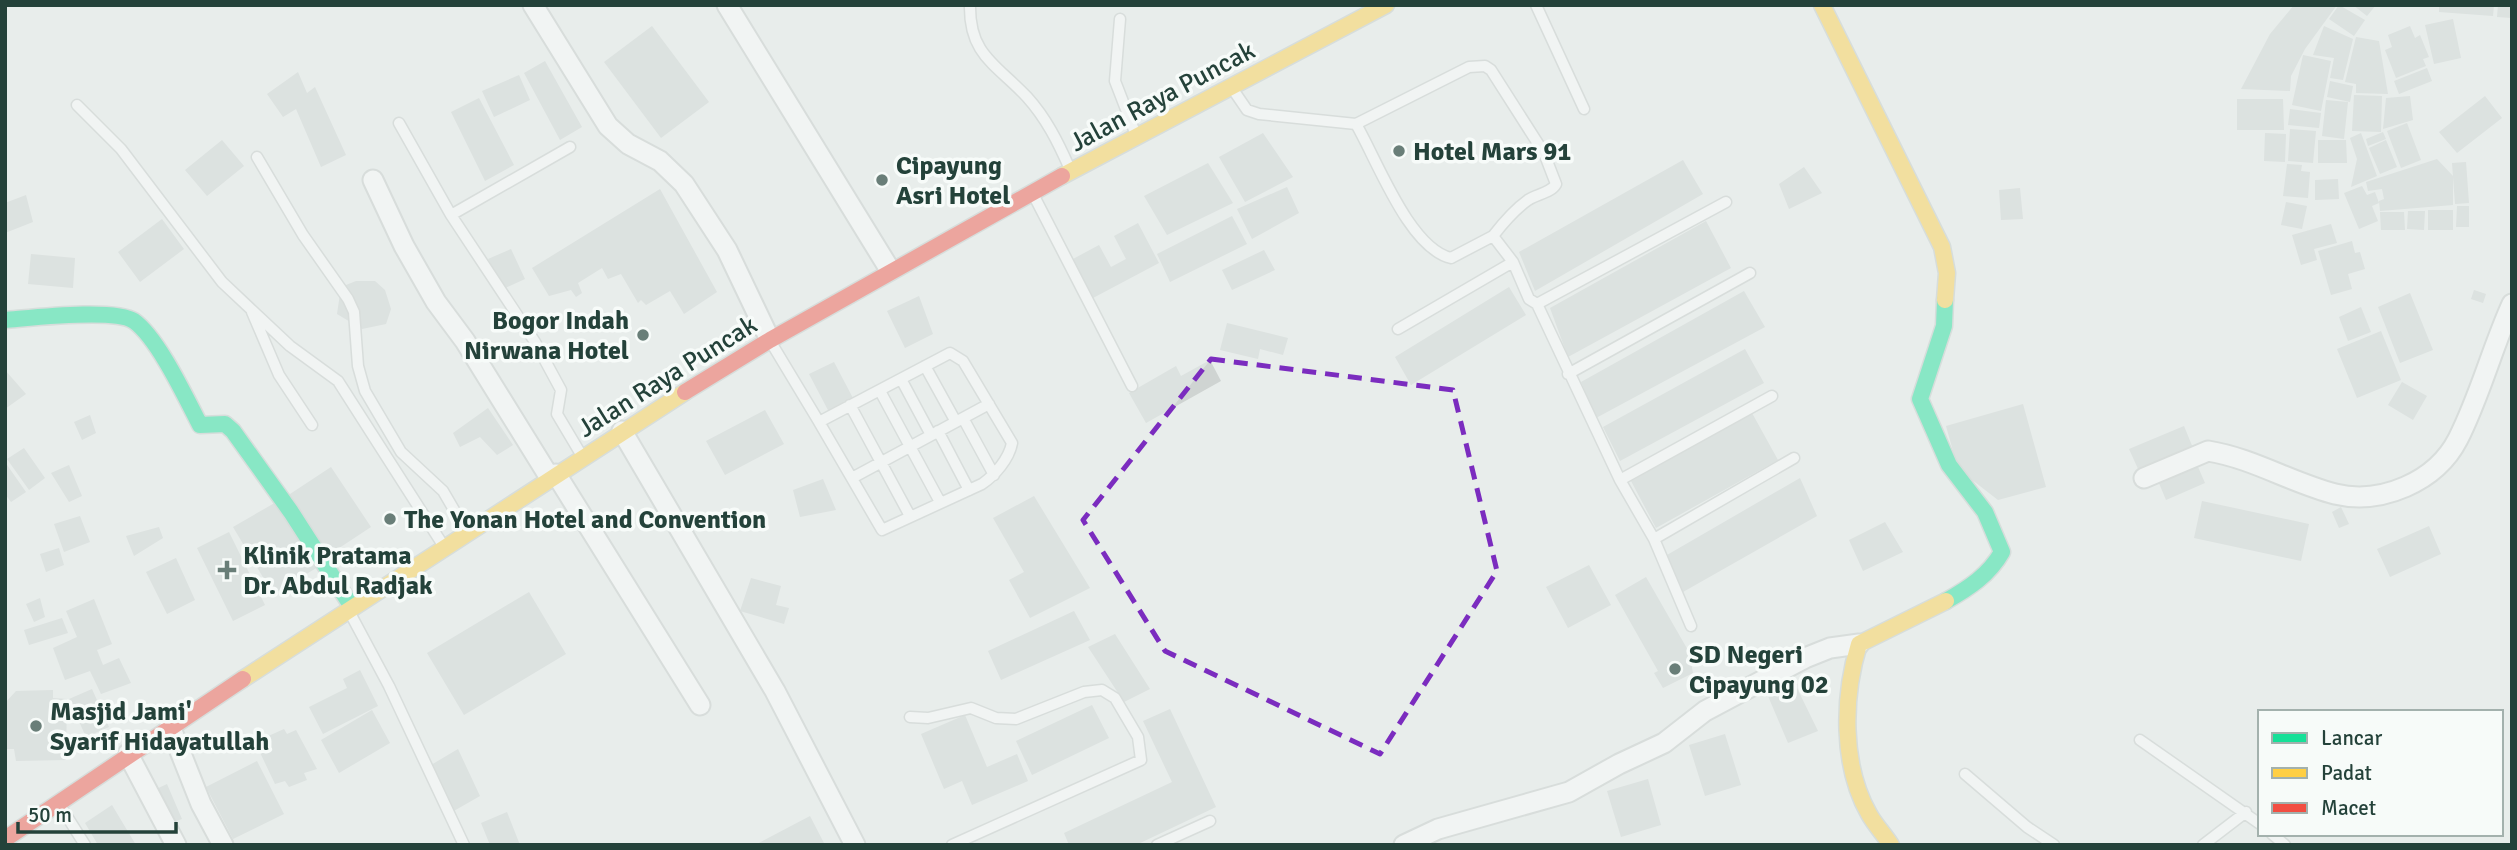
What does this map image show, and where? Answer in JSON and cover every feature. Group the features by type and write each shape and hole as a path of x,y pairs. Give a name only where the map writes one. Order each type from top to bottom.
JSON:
{"main road":[{"name":"Jalan Raya Puncak","path":"5,839 128,754 350,608 622,431 769,340 1032,192 1386,5"},
{"path":"1822,5 1942,247 1947,273 1944,326 1920,399 1949,465 1985,512 2002,552 1994,565 1937,608 1859,644 1850,676 1852,765 1867,813 1891,845"},
{"path":"5,320 105,314 127,317 140,325 166,360 200,425 225,424 233,431 291,512 350,608"}],"street":[{"path":"533,5 608,127 628,144 660,161 684,184 726,250 769,340"},
{"path":"727,5 890,270"},
{"path":"373,180 404,246 436,302 465,341 700,705"},
{"path":"2144,478 2208,451 2336,494 2380,497 2399,491 2438,464 2458,440 2512,304"},
{"path":"622,431 775,691 855,845"},
{"path":"1404,845 1438,829 1569,792 1664,743 1705,712 1805,658 1830,648 1859,644"},
{"path":"170,726 201,804 223,845"},
{"path":"128,754 176,845"}],"lane":[{"path":"970,5 969,27 983,53 1046,122 1072,172"},
{"path":"1536,5 1584,108"},
{"path":"1120,19 1115,81 1137,136"},
{"path":"1232,88 1247,110 1259,114 1356,124 1469,67 1485,66 1491,70 1544,153 1556,184 1553,189 1529,199 1504,221 1493,236 1451,258 1432,251 1396,200 1356,124"},
{"path":"77,105 121,149 222,282 290,346 338,381 444,547"},
{"path":"399,123 451,215 527,329 555,378 561,390 557,414 582,457"},
{"path":"451,215 570,147"},
{"path":"257,157 303,235 348,299 354,312 358,366 365,391 401,452 443,491 467,532"},
{"path":"1032,192 1132,386"},
{"path":"1536,304 1726,202"},
{"path":"1493,236 1513,262 1529,299 1536,304 1620,480 1654,539 1691,626"},
{"path":"1398,328 1513,262"},
{"path":"1568,374 1750,273"},
{"path":"252,312 279,375 312,425"},
{"path":"769,340 882,530 994,475 1012,443 957,355 950,353 819,422"},
{"path":"925,366 994,475"},
{"path":"901,379 969,489"},
{"path":"880,391 940,502"},
{"path":"1620,480 1772,396"},
{"path":"852,478 989,404"},
{"path":"850,405 910,516"},
{"path":"1654,539 1794,458"},
{"path":"350,608 464,845"},
{"path":"910,717 928,718 971,708 996,718 1016,719 1084,692 1102,690 1115,698 1138,737 1141,760 952,845"},
{"path":"2140,740 2258,822"},
{"path":"1965,774 2027,827 2054,845"},
{"path":"58,802 85,845"},
{"path":"2203,845 2246,812"},
{"path":"1157,845 1210,821"}],"highlighted area":[{"path":"1211,359 1453,390 1497,571 1380,754 1165,651 1083,520"}],"building":[{"path":"2294,5 2337,5 2305,49 2291,76 2290,91 2241,89 2270,34"},
{"path":"2339,5 2365,20 2354,36 2329,19"},
{"path":"2353,5 2376,5 2367,16"},
{"path":"2439,5 2494,5 2493,16 2439,12"},
{"path":"2498,5 2512,5 2512,18 2497,17"},
{"path":"2453,19 2461,58 2434,64 2425,25"},
{"path":"652,26 709,102 661,138 604,62"},
{"path":"2324,26 2353,39 2343,80 2330,78 2334,58 2313,55"},
{"path":"2410,26 2415,38 2420,35 2429,57 2423,59 2426,66 2396,78 2385,50 2392,47 2388,35"},
{"path":"2356,37 2379,41 2388,94 2356,93 2356,84 2345,82"},
{"path":"2303,55 2331,61 2321,111 2292,105"},
{"path":"545,61 582,127 560,140 524,73"},
{"path":"2427,68 2432,81 2399,94 2394,81"},
{"path":"298,72 307,93 315,87 346,155 321,167 296,109 283,117 267,94"},
{"path":"519,75 530,100 494,117 482,91"},
{"path":"2330,81 2353,86 2350,102 2327,97"},
{"path":"2354,95 2382,96 2381,132 2352,131"},
{"path":"2410,96 2413,120 2383,129 2386,98"},
{"path":"2485,96 2502,118 2457,153 2439,132"},
{"path":"479,98 514,165 485,181 451,112"},
{"path":"2237,99 2283,99 2284,130 2237,130"},
{"path":"2326,100 2348,102 2344,139 2322,136"},
{"path":"2290,109 2321,113 2319,128 2288,125"},
{"path":"2407,123 2421,160 2401,168 2387,131"},
{"path":"2290,129 2316,131 2313,163 2288,161"},
{"path":"2383,132 2386,139 2368,146 2366,139"},
{"path":"1263,133 1293,177 1245,202 1219,157"},
{"path":"2265,133 2286,134 2285,162 2264,161"},
{"path":"2361,133 2377,176 2351,187 2357,159 2350,138"},
{"path":"222,140 244,166 207,196 185,170"},
{"path":"2318,140 2346,140 2347,163 2318,163"},
{"path":"2386,140 2397,167 2380,174 2369,148"},
{"path":"2437,159 2453,176 2453,205 2380,211 2379,201 2384,199 2382,189 2368,191 2366,182"},
{"path":"1683,160 1703,194 1535,291 1519,252"},
{"path":"2466,162 2469,203 2455,204 2452,163"},
{"path":"1208,163 1233,203 1167,235 1144,196"},
{"path":"2287,164 2302,165 2301,171 2310,172 2308,198 2283,196"},
{"path":"1804,167 1822,193 1789,209 1779,184"},
{"path":"2338,179 2339,199 2315,200 2315,180"},
{"path":"2362,186 2367,195 2375,192 2379,203 2372,206 2378,221 2359,229 2344,193"},
{"path":"1287,187 1299,213 1252,239 1237,209"},
{"path":"2020,188 2023,219 2001,220 1999,190"},
{"path":"660,189 717,292 684,314 670,291 646,305 641,300 638,303 621,274 608,279 602,268 578,283 582,293 576,297 571,290 549,296 532,268"},
{"path":"26,195 33,222 5,233 5,203"},
{"path":"2286,202 2307,206 2302,229 2281,225"},
{"path":"2457,206 2469,206 2469,227 2456,227"},
{"path":"2428,210 2453,210 2453,230 2428,230"},
{"path":"2408,211 2425,211 2424,230 2407,229"},
{"path":"2380,212 2404,212 2405,230 2381,230"},
{"path":"1232,216 1247,244 1170,282 1157,254"},
{"path":"162,219 184,249 140,282 118,252"},
{"path":"1706,221 1731,268 1568,357 1550,308"},
{"path":"1138,223 1159,263 1093,298 1073,259 1099,245 1111,267 1126,259 1114,236"},
{"path":"2331,224 2337,243 2314,249 2317,260 2301,265 2292,235"},
{"path":"2352,241 2355,253 2360,252 2365,269 2348,274 2352,289 2331,295 2318,251"},
{"path":"511,249 525,279 503,289 488,259"},
{"path":"1264,250 1275,270 1232,290 1222,270"},
{"path":"31,254 75,258 73,288 28,284"},
{"path":"356,281 375,281 385,290 391,309 386,324 362,329 337,314 341,287"},
{"path":"1509,287 1526,315 1411,385 1395,357"},
{"path":"2474,290 2486,294 2483,303 2471,299"},
{"path":"1744,291 1765,327 1596,418 1581,382"},
{"path":"2410,293 2433,350 2400,363 2378,307"},
{"path":"919,296 933,334 905,348 887,311"},
{"path":"2361,307 2371,332 2348,341 2339,317"},
{"path":"1227,323 1288,338 1283,355 1260,349 1258,359 1220,350"},
{"path":"2381,331 2401,380 2357,398 2337,349"},
{"path":"1745,349 1764,383 1620,461 1603,427"},
{"path":"1210,360 1221,381 1146,423 1129,393 1176,366 1181,376"},
{"path":"834,362 854,400 829,412 809,374"},
{"path":"5,370 26,394 5,409"},
{"path":"2402,382 2427,396 2413,420 2388,405"},
{"path":"2023,404 2046,487 1998,500 1958,469 1946,426"},
{"path":"488,408 513,445 497,455 480,437 460,447 453,433"},
{"path":"765,410 784,444 725,475 706,441"},
{"path":"1752,413 1778,460 1656,528 1631,481"},
{"path":"90,415 96,433 82,440 74,422"},
{"path":"2184,426 2193,448 2139,471 2129,449"},
{"path":"24,448 45,478 29,490 7,459"},
{"path":"2195,460 2205,483 2166,500 2156,476"},
{"path":"5,462 26,492 11,502 5,494"},
{"path":"69,465 82,496 69,502 51,473"},
{"path":"331,467 371,527 327,556 287,496"},
{"path":"1800,478 1817,516 1683,592 1667,555"},
{"path":"823,479 836,510 800,517 793,490"},
{"path":"1034,496 1090,588 1030,618 1009,580 1024,572 993,518"},
{"path":"278,501 318,567 273,594 233,527"},
{"path":"2202,501 2309,524 2301,561 2194,538"},
{"path":"2341,507 2349,524 2339,528 2332,512"},
{"path":"80,516 90,542 64,552 54,524"},
{"path":"1885,522 1903,552 1863,571 1849,540"},
{"path":"2429,526 2441,554 2390,577 2377,549"},
{"path":"159,527 163,538 134,556 126,536"},
{"name":"Klinik Pratama Dr. Abdul Radjak","path":"229,532 265,605 233,621 197,548"},
{"path":"59,548 64,565 46,572 40,554"},
{"path":"176,558 195,600 167,614 146,572"},
{"path":"1589,565 1611,605 1568,628 1546,587"},
{"path":"1646,577 1689,652 1693,673 1663,688 1654,673 1658,671 1615,595"},
{"path":"751,578 781,586 776,605 789,608 784,624 740,611"},
{"path":"529,592 566,654 464,715 427,653"},
{"path":"40,598 45,617 34,622 26,604"},
{"path":"94,599 112,644 97,650 103,665 119,658 131,683 101,694 90,671 65,680 53,648 77,637 66,611"},
{"path":"1074,611 1090,640 1001,680 988,651"},
{"path":"62,618 68,633 29,645 24,630"},
{"path":"1115,634 1150,689 1124,702 1088,647"},
{"path":"360,670 378,706 323,734 309,707 347,688 343,679"},
{"path":"1794,682 1818,731 1788,743 1768,696"},
{"path":"92,689 109,727 86,737 69,699"},
{"name":"Masjid Jami' Syarif Hidayatullah","path":"53,690 53,698 67,699 66,760 16,761 14,749 5,749 5,703 16,691"},
{"path":"1092,705 1109,738 1032,775 1016,741"},
{"path":"1170,709 1216,807 1136,845 1069,845 1064,833 1172,782 1143,721"},
{"path":"372,710 390,743 339,773 321,740"},
{"path":"965,715 987,767 1017,754 1028,781 972,805 962,781 944,789 921,734"},
{"path":"284,729 287,734 296,730 317,769 304,773 307,780 289,787 285,781 275,784 255,742"},
{"path":"1725,734 1741,785 1705,796 1689,745"},
{"path":"458,749 480,796 452,812 431,765"},
{"path":"257,761 284,814 233,839 206,787"},
{"path":"1648,779 1661,825 1621,837 1607,791"},
{"path":"167,784 182,819 165,825 148,793"},
{"path":"112,805 136,845 98,845 85,823"},
{"path":"507,812 520,845 490,845 481,823"},
{"path":"810,816 825,845 755,845"}],"traffic: fast":[{"path":"1945,300 1944,326 1920,399 1949,465 1985,512 2002,552 1978,580 1946,601"},
{"path":"5,320 91,314 124,317 134,321 162,354 200,425 225,424 233,431 291,512 352,607"}],"traffic: slow":[{"path":"1062,176 1386,5"},
{"path":"1822,5 1942,247 1947,273 1945,300"},
{"path":"243,679 685,392"},
{"path":"1891,845 1869,814 1853,774 1849,752 1848,708 1854,664 1859,644 1946,601"}],"traffic: jam":[{"path":"685,392 770,340 1062,176"},
{"path":"5,839 243,679"}],"place":[{"name":"Hotel Mars 91","path":"1399,151"},
{"name":"Cipayung Asri Hotel","path":"882,180"},
{"name":"Bogor Indah Nirwana Hotel","path":"643,335"},
{"name":"The Yonan Hotel and Convention","path":"390,519"},
{"name":"Klinik Pratama Dr. Abdul Radjak","path":"227,570"},
{"name":"SD Negeri Cipayung 02","path":"1675,669"},
{"name":"Masjid Jami' Syarif Hidayatullah","path":"36,726"}]}
